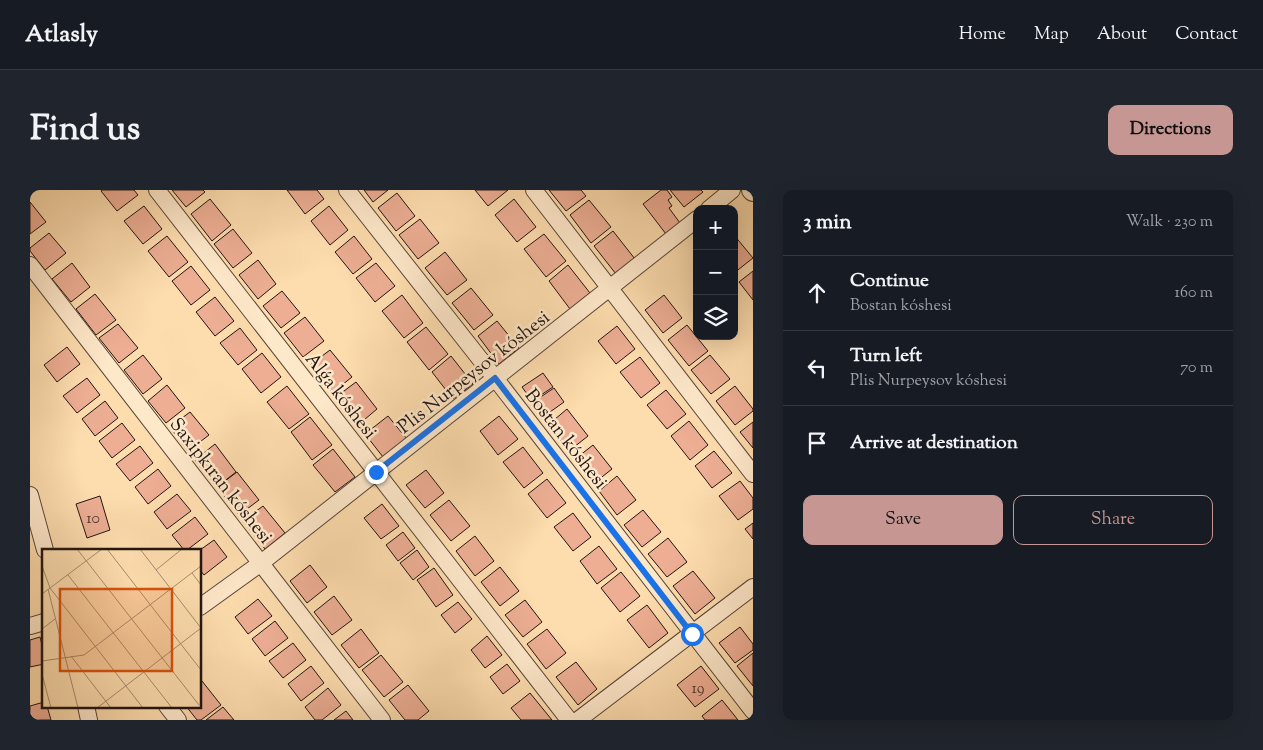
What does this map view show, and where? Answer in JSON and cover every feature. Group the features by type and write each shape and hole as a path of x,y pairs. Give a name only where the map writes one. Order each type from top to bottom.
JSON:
{"street":[{"name":"Alǵa kóshesi","path":"157,190 569,720"},
{"name":"Bostan kóshesi","path":"347,190 753,711"},
{"path":"534,190 753,474"},
{"path":"714,205 732,190"},
{"name":"Plis Nurpeysov kóshesi","path":"201,606 261,563 693,221"},
{"name":"Saxipkıran kóshesi","path":"30,265 382,720"},
{"path":"30,495 45,549"},
{"path":"578,720 753,587"},
{"path":"169,708 178,720"}],"building":[{"path":"102,190 134,190 138,195 117,211"},
{"path":"172,190 203,190 205,192 186,207"},
{"path":"287,190 317,190 324,199 305,214"},
{"path":"364,190 388,190 373,202"},
{"path":"475,190 508,190 488,206"},
{"path":"549,190 581,190 586,196 566,211"},
{"path":"661,190 667,190 672,197 668,200 672,206 669,208 680,223 666,234 643,204"},
{"path":"670,190 701,190 703,192 684,207"},
{"path":"397,193 415,216 396,231 378,208"},
{"path":"210,199 231,225 212,241 191,214"},
{"path":"514,199 536,227 517,242 495,215"},
{"path":"589,200 611,227 591,243 570,215"},
{"path":"30,202 46,222 30,234"},
{"path":"144,206 162,229 143,244 124,221"},
{"path":"329,206 348,230 330,245 311,221"},
{"path":"420,219 439,243 418,259 399,235"},
{"path":"233,229 252,253 233,268 214,244"},
{"path":"613,231 635,259 616,274 594,246"},
{"path":"49,233 66,253 45,270 30,251 30,248"},
{"path":"544,234 566,261 546,277 524,249"},
{"path":"167,236 188,262 169,277 148,251"},
{"path":"354,236 372,259 353,274 335,252"},
{"path":"738,240 753,258 738,270"},
{"path":"445,252 467,280 447,295 425,268"},
{"path":"258,260 276,284 258,299 239,275"},
{"path":"72,263 90,287 71,302 52,279"},
{"path":"376,263 395,286 375,302 356,278"},
{"path":"568,265 590,293 570,309 549,281"},
{"path":"191,266 210,290 191,305 172,281"},
{"path":"753,271 753,300 739,282"},
{"path":"471,288 493,315 474,330 452,303"},
{"path":"282,291 300,313 281,328 263,306"},
{"path":"95,294 116,320 96,335 76,309"},
{"path":"402,295 423,323 404,338 382,311"},
{"path":"664,295 682,318 663,333 645,310"},
{"path":"215,297 234,321 215,336 196,312"},
{"path":"305,317 324,341 303,357 284,333"},
{"path":"497,321 519,348 499,364 478,336"},
{"path":"118,324 138,348 119,363 99,338"},
{"path":"687,325 693,332 693,340 699,340 708,351 689,366 668,340"},
{"path":"617,326 635,349 616,364 598,341"},
{"path":"426,327 448,354 429,370 407,342"},
{"path":"240,328 257,350 238,365 220,343"},
{"path":"67,347 80,364 57,382 44,365"},
{"path":"330,350 352,377 332,393 310,365"},
{"path":"262,353 281,377 261,393 242,369"},
{"path":"143,355 162,379 143,394 124,370"},
{"path":"710,355 730,379 711,394 691,370"},
{"path":"451,356 473,384 453,399 432,372"},
{"path":"640,357 660,383 641,398 620,372"},
{"path":"543,373 553,387 532,401 522,387"},
{"path":"87,378 100,395 77,413 63,396"},
{"path":"356,382 377,409 358,425 336,397"},
{"path":"167,385 185,408 166,423 148,401"},
{"path":"287,386 309,414 289,429 267,402"},
{"path":"735,386 753,411 735,425 716,401"},
{"path":"554,388 564,402 543,417 533,402"},
{"path":"666,390 686,414 667,429 647,405"},
{"path":"105,401 118,418 95,436 82,419"},
{"path":"567,409 588,436 569,451 548,425"},
{"path":"190,412 209,435 188,451 170,427"},
{"path":"388,416 407,439 383,457 365,434"},
{"path":"499,416 518,439 498,455 480,431"},
{"path":"310,417 332,445 312,460 291,432"},
{"path":"689,421 708,445 690,460 671,436"},
{"path":"753,422 753,448 740,432"},
{"path":"122,423 135,440 112,458 99,441"},
{"path":"215,444 236,472 217,487 195,460"},
{"path":"593,445 612,469 593,484 574,460"},
{"path":"140,446 153,463 130,481 116,464"},
{"path":"523,447 543,473 524,488 503,462"},
{"path":"333,449 355,477 335,492 313,465"},
{"path":"714,451 732,473 712,488 695,466"},
{"path":"158,469 171,486 148,504 135,487"},
{"path":"426,470 444,493 425,508 406,485"},
{"path":"237,472 259,500 239,515 217,487"},
{"path":"617,476 636,500 617,515 599,491"},
{"path":"547,479 566,503 547,518 528,494"},
{"path":"740,481 753,498 753,509 738,520 719,496"},
{"path":"177,494 191,511 167,529 154,512"},
{"path":"100,496 110,530 87,538 76,504"},
{"path":"449,500 470,526 451,541 430,515"},
{"path":"382,504 399,526 381,539 364,518"},
{"path":"263,506 285,533 265,549 243,521"},
{"path":"643,510 661,532 642,547 624,525"},
{"path":"573,513 591,537 573,551 554,527"},
{"path":"195,517 208,534 188,549 183,549 172,535"},
{"path":"753,523 753,539 745,529"},
{"path":"403,532 415,548 398,561 386,545"},
{"path":"475,536 494,561 475,576 456,551"},
{"path":"668,538 687,562 667,577 648,554"},
{"path":"214,540 227,557 204,575 201,571 201,549"},
{"path":"599,546 617,569 597,584 580,561"},
{"path":"417,550 429,567 413,580 400,563"},
{"path":"310,565 327,587 307,603 290,581"},
{"path":"500,567 519,591 500,606 481,582"},
{"path":"434,568 453,595 436,607 417,580"},
{"path":"693,571 715,598 695,614 673,586"},
{"path":"621,572 640,596 620,612 601,588"},
{"path":"334,596 352,620 332,635 314,612"},
{"path":"258,599 272,616 248,634 235,617"},
{"path":"525,600 542,622 523,637 505,615"},
{"path":"458,602 472,619 455,633 441,615"},
{"path":"647,605 668,633 649,648 627,620"},
{"path":"275,621 288,638 265,656 252,639"},
{"path":"740,627 753,644 753,650 735,663 719,643"},
{"path":"361,629 379,653 359,668 341,645"},
{"path":"547,629 566,653 546,669 527,644"},
{"path":"487,636 502,655 485,668 471,650"},
{"path":"40,637 42,664 30,667 30,640"},
{"path":"293,643 306,660 283,678 269,661"},
{"path":"753,653 753,686 737,666"},
{"path":"381,655 403,682 384,697 362,670"},
{"path":"576,662 597,689 578,705 556,677"},
{"path":"507,664 520,681 503,694 490,677"},
{"path":"311,666 324,683 301,701 288,684"},
{"path":"701,666 719,689 695,707 677,685"},
{"path":"201,682 221,705 201,720 197,720 188,708 201,708"},
{"path":"408,685 429,711 418,720 405,720 389,700"},
{"path":"328,688 341,705 322,720 315,720 305,707"},
{"path":"530,693 552,720 521,720 511,708"},
{"path":"722,700 738,720 705,720 702,716"},
{"path":"42,703 42,708 48,708 51,720 30,720 30,706"},
{"path":"223,707 234,720 206,720"},
{"path":"346,711 353,720 334,720"}],"route":[{"path":"376,472 495,378 692,634"}]}
